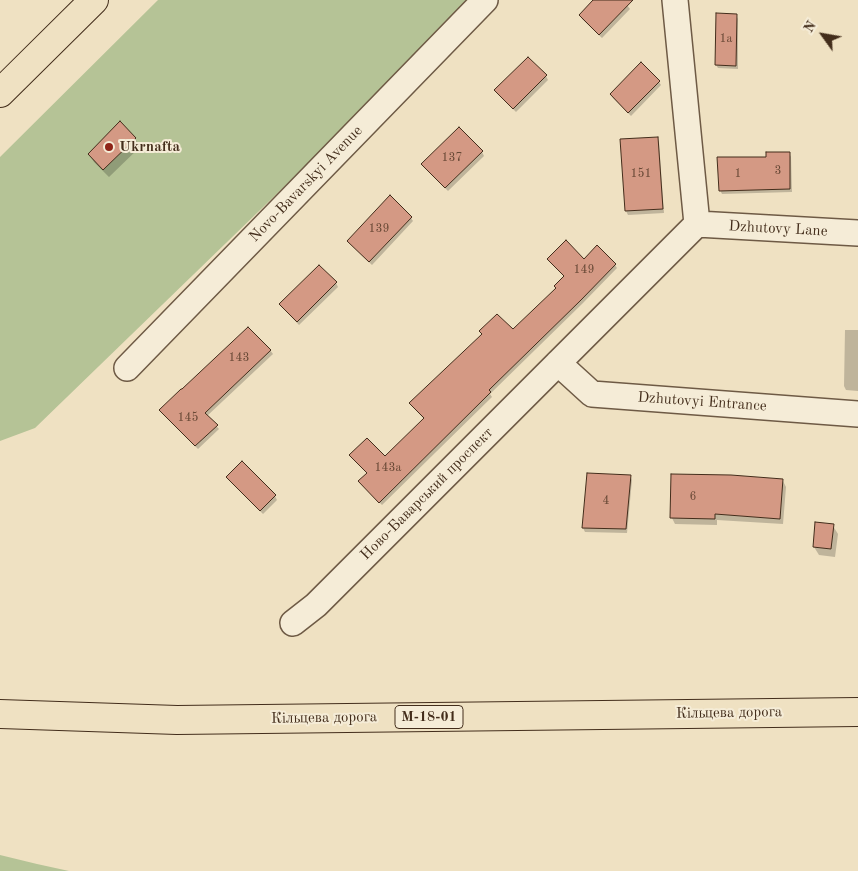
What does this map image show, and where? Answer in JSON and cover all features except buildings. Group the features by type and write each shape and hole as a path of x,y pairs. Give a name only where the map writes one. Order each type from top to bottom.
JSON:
{"main road":[{"path":"0,93 94,0"},
{"name":"Кільцева дорога","path":"0,714 177,720 858,712"}],"street":[{"name":"Novo-Bavarskyi Avenue","path":"127,368 484,0"},
{"path":"558,363 698,224 675,0"},
{"name":"Dzhutovy Lane","path":"698,224 858,233"},
{"name":"Dzhutovyi Entrance","path":"558,363 592,394 858,414"},
{"name":"Ново-Баварський проспект","path":"293,623 316,605 558,363"}],"green space":[{"path":"158,0 473,0 321,151 35,428 0,441 0,157"},
{"path":"0,855 37,864 69,871 0,871"}],"place":[{"name":"Ukrnafta","path":"109,147"}]}
